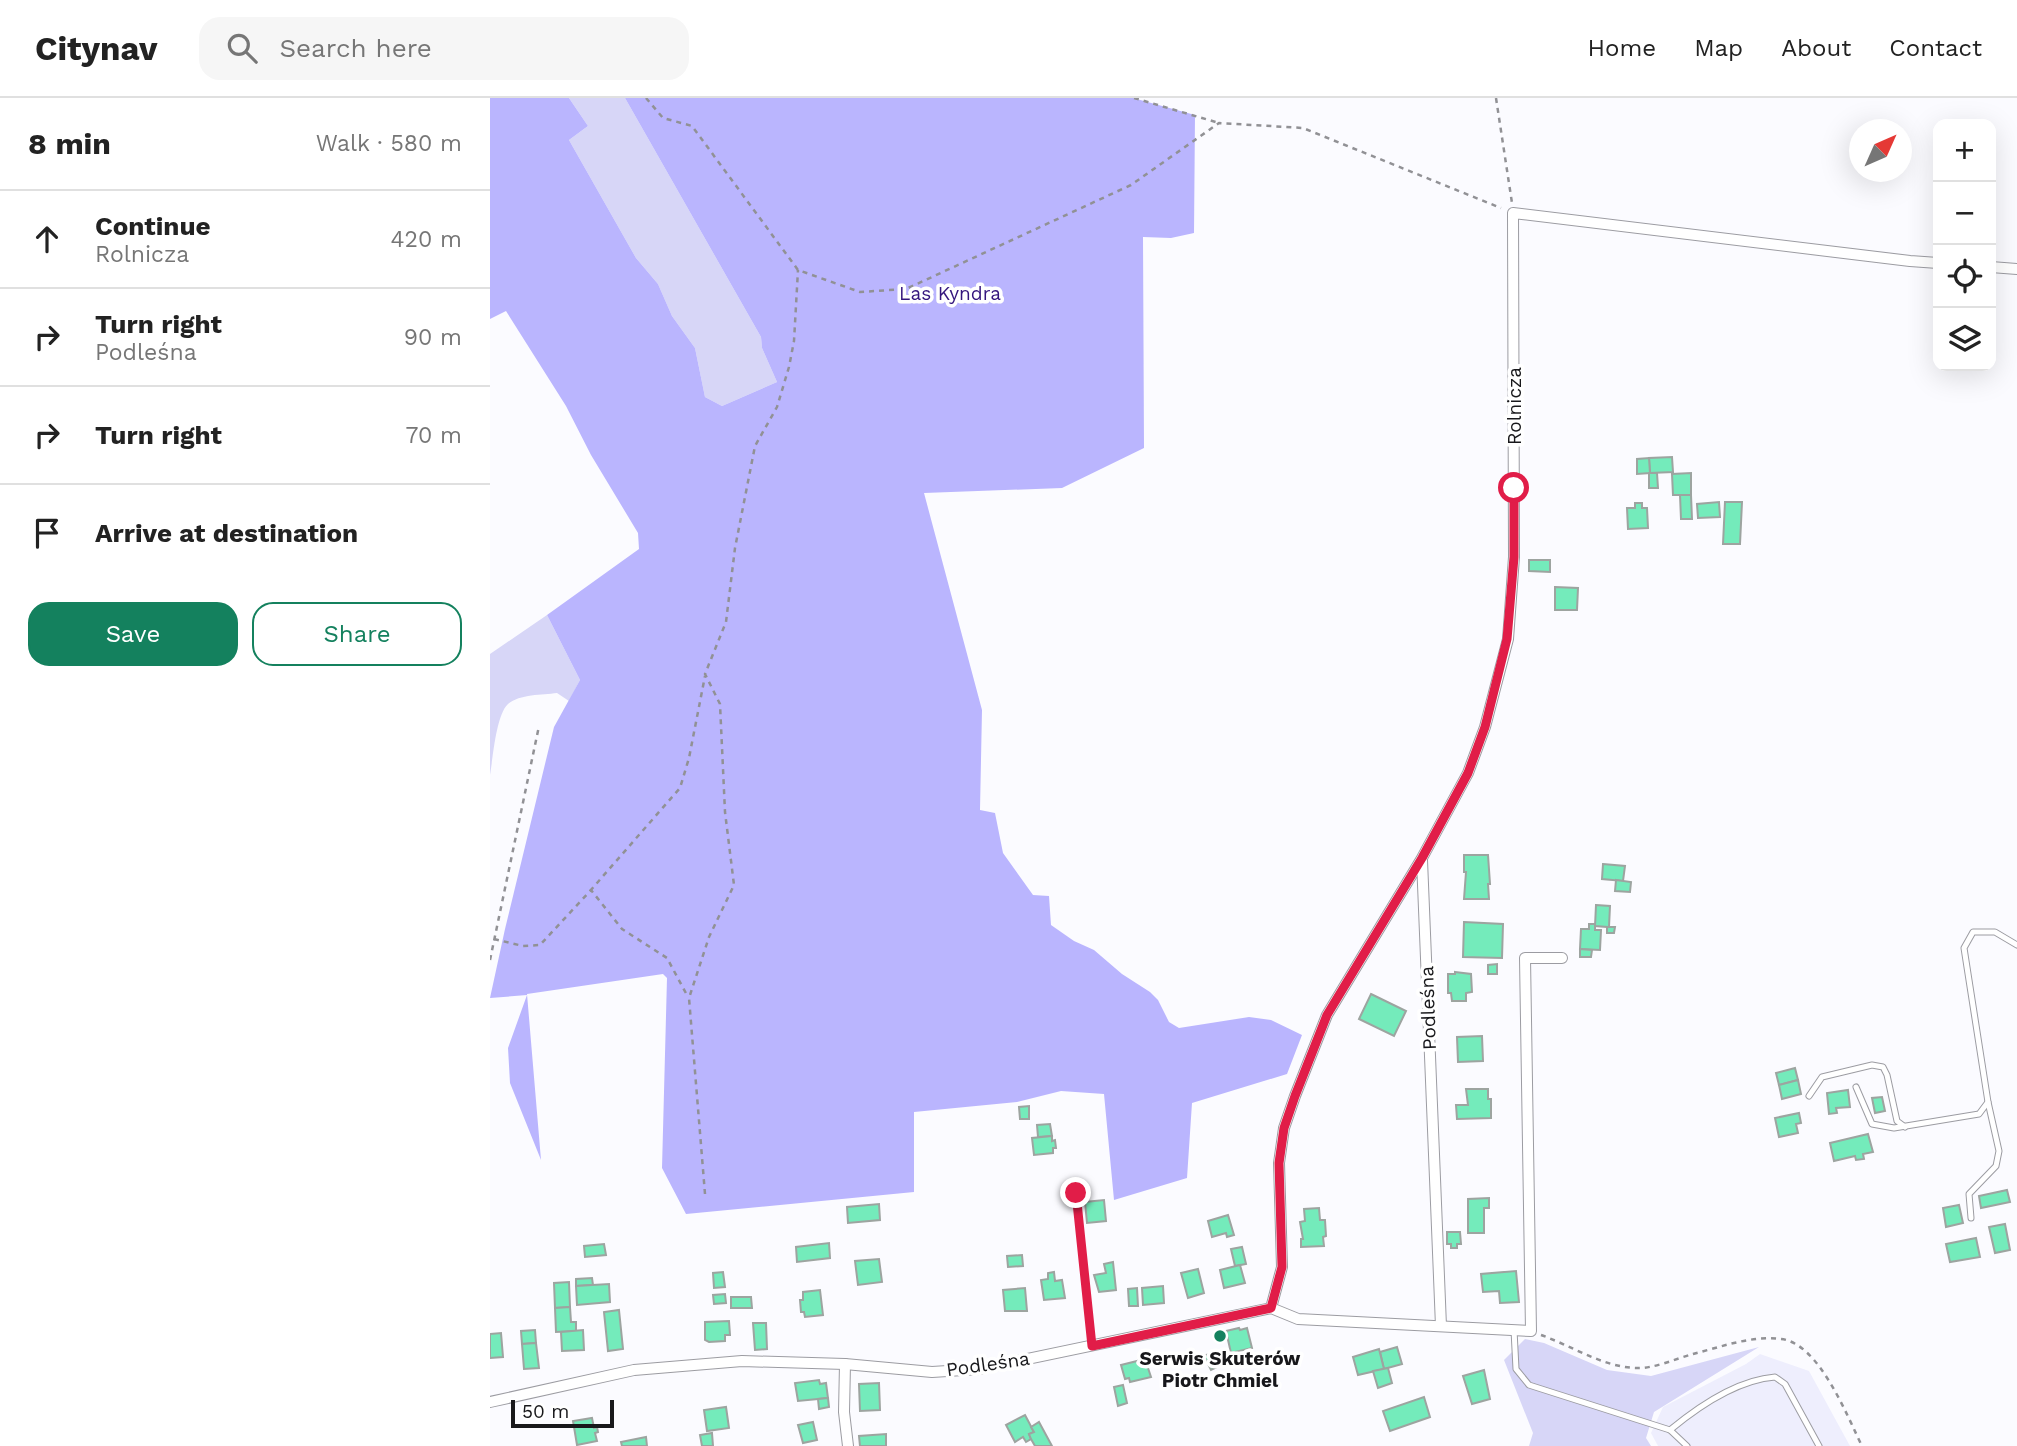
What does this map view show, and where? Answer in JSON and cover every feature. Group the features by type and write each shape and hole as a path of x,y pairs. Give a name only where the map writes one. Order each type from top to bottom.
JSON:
{"street":[{"path":"1513,213 1933,263"},
{"name":"Rolnicza","path":"1271,1308 1282,1267 1279,1163 1284,1128 1327,1015 1422,858 1468,773 1485,727 1507,639 1514,557 1513,213"},
{"path":"1996,268 2017,270"},
{"name":"Podleśna","path":"1422,858 1441,1326"},
{"path":"1271,1308 1298,1319 1531,1331 1525,958 1562,958"},
{"name":"Podleśna","path":"490,1402 634,1370 741,1361 845,1364 932,1372 979,1369 1271,1308"},
{"path":"845,1364 844,1412 848,1446"}],"lane":[{"path":"1971,1218 1969,1194 1996,1166 1999,1151 1988,1102 1964,948 1973,932 1994,932 2017,945"},
{"path":"1809,1096 1822,1077 1872,1065 1883,1068 1897,1121 1905,1127"},
{"path":"1856,1087 1872,1124 1894,1128 1979,1114 1988,1102"},
{"path":"1076,1193 1092,1346"},
{"path":"1514,1330 1517,1369 1529,1385 1671,1430 1687,1446"},
{"path":"1671,1430 1689,1414 1728,1391 1759,1378 1775,1377 1785,1384 1819,1446"}],"path":[{"path":"646,98 663,118 692,126 798,270 860,292 906,289 1131,185 1219,123"},
{"path":"1133,98 1219,123 1303,128 1513,213"},
{"path":"1496,98 1513,213"},
{"path":"494,939 523,946 540,945 680,788 689,758 705,674 726,622 735,548 755,446 777,407 789,368 794,341 798,270"},
{"path":"705,674 720,704 725,812 734,885 709,937 689,998 705,1194"},
{"path":"490,960 539,726"},
{"path":"590,891 622,929 667,958 689,998"},
{"path":"1531,1331 1570,1345 1610,1365 1639,1369 1752,1339 1783,1339 1799,1345 1817,1362 1862,1446"}],"shaded area":[{"path":"569,98 625,98 761,337 762,348 777,382 722,406 705,397 695,348 672,316 658,284 636,258 569,140 588,126"},
{"path":"547,615 580,680 569,701 557,693 525,697 508,704 498,727 490,775 490,654"},
{"path":"1525,1339 1544,1343 1607,1370 1651,1376 1759,1347 1654,1412 1646,1438 1651,1446 1529,1446 1533,1433 1504,1360"},
{"path":"1760,1354 1809,1371 1850,1446 1658,1446 1651,1433 1663,1407"}],"green space":[{"name":"Las Kyndra","path":"490,98 569,98 588,126 569,140 636,258 658,284 672,316 695,348 705,397 722,406 777,382 762,348 761,337 625,98 1133,98 1195,115 1194,233 1171,238 1143,237 1144,448 1062,488 924,493 982,710 980,810 995,813 1003,853 1033,895 1049,896 1051,925 1074,941 1094,950 1122,974 1150,992 1158,1000 1169,1022 1179,1028 1249,1017 1271,1020 1302,1035 1287,1074 1192,1103 1187,1178 1114,1200 1104,1094 1061,1091 1017,1102 914,1112 914,1192 686,1214 662,1168 667,978 663,974 527,994 541,1160 510,1083 508,1048 527,995 490,998 554,727 580,680 547,615 639,549 638,533 591,455 566,406 506,311 490,319"}],"building":[{"path":"1672,457 1673,472 1650,473 1649,458"},
{"path":"1649,458 1650,473 1637,474 1637,459"},
{"path":"1649,473 1657,473 1658,488 1649,488"},
{"path":"1691,473 1691,495 1673,495 1672,474"},
{"path":"1680,495 1691,495 1692,519 1681,519"},
{"path":"1719,502 1720,517 1698,518 1697,504"},
{"path":"1725,502 1742,502 1740,544 1723,544"},
{"path":"1635,503 1642,503 1642,508 1647,508 1648,528 1628,529 1627,508 1635,508"},
{"path":"1529,560 1550,560 1550,572 1529,571"},
{"path":"1555,587 1578,588 1577,610 1555,610"},
{"path":"1464,855 1488,855 1489,899 1464,899"},
{"path":"1603,864 1625,866 1623,881 1602,879"},
{"path":"1616,880 1631,882 1630,892 1615,891"},
{"path":"1596,905 1610,906 1609,927 1615,927 1614,933 1607,933 1607,927 1595,926"},
{"path":"1464,922 1503,924 1502,958 1463,957"},
{"path":"1589,924 1595,924 1595,930 1601,930 1600,950 1580,949 1581,929 1589,929"},
{"path":"1580,949 1592,950 1591,957 1580,957"},
{"path":"1497,964 1497,974 1488,974 1488,965"},
{"path":"1448,974 1471,974 1472,992 1466,993 1466,1001 1452,1001 1451,993 1448,993"},
{"path":"1371,994 1406,1011 1394,1036 1359,1019"},
{"path":"1482,1036 1483,1061 1458,1062 1457,1037"},
{"path":"1795,1068 1798,1080 1779,1085 1776,1073"},
{"path":"1798,1080 1801,1094 1782,1099 1779,1085"},
{"path":"1466,1089 1488,1089 1491,1118 1457,1119 1456,1105 1468,1105"},
{"path":"1848,1090 1850,1107 1836,1108 1837,1113 1829,1114 1827,1093"},
{"path":"1882,1097 1885,1111 1875,1113 1872,1098"},
{"path":"1029,1106 1029,1119 1020,1119 1019,1107"},
{"path":"1799,1113 1801,1123 1796,1124 1798,1133 1779,1137 1775,1118"},
{"path":"1050,1124 1052,1136 1038,1137 1037,1125"},
{"path":"1868,1134 1873,1152 1863,1154 1864,1159 1856,1160 1855,1156 1834,1161 1830,1143"},
{"path":"1052,1136 1056,1148 1053,1148 1053,1153 1034,1155 1032,1138"},
{"path":"2007,1190 2010,1202 1981,1208 1979,1196"},
{"path":"1489,1198 1489,1208 1484,1208 1484,1233 1468,1233 1468,1199"},
{"path":"1104,1200 1106,1221 1087,1223 1085,1202"},
{"path":"879,1204 880,1220 848,1223 847,1207"},
{"path":"1959,1205 1963,1223 1946,1227 1943,1208"},
{"path":"1319,1208 1320,1220 1325,1220 1324,1246 1301,1247 1303,1239 1300,1222 1305,1221 1304,1209"},
{"path":"1228,1215 1234,1235 1227,1237 1226,1233 1212,1237 1208,1221"},
{"path":"2005,1224 2010,1250 1995,1253 1989,1227"},
{"path":"1447,1232 1460,1232 1461,1244 1457,1244 1457,1248 1451,1248 1451,1244 1447,1244"},
{"path":"1976,1238 1980,1257 1950,1262 1946,1244"},
{"path":"829,1243 830,1258 797,1262 796,1247"},
{"path":"604,1244 606,1255 585,1257 584,1246"},
{"path":"1242,1247 1246,1264 1235,1266 1231,1249"},
{"path":"1022,1255 1023,1266 1008,1267 1007,1256"},
{"path":"879,1259 882,1282 858,1285 855,1261"},
{"path":"1113,1262 1116,1290 1099,1292 1094,1275 1106,1273 1104,1264"},
{"path":"1240,1265 1245,1283 1224,1288 1220,1270"},
{"path":"1198,1269 1204,1293 1188,1298 1181,1273"},
{"path":"1516,1271 1519,1302 1500,1303 1499,1291 1483,1292 1481,1274"},
{"path":"723,1272 725,1287 714,1288 713,1273"},
{"path":"1054,1272 1055,1281 1062,1280 1065,1298 1044,1300 1041,1280 1048,1279 1048,1273"},
{"path":"592,1278 593,1285 576,1286 576,1279"},
{"path":"569,1282 570,1307 555,1308 554,1283"},
{"path":"609,1284 610,1302 577,1305 576,1286"},
{"path":"1163,1286 1164,1303 1143,1305 1142,1288"},
{"path":"1025,1288 1027,1311 1005,1311 1003,1290"},
{"path":"1137,1288 1138,1306 1129,1306 1128,1289"},
{"path":"820,1290 823,1315 805,1317 804,1312 801,1312 800,1300 803,1300 803,1292"},
{"path":"725,1294 726,1303 714,1304 713,1295"},
{"path":"731,1297 751,1297 752,1308 731,1308"},
{"path":"570,1307 571,1322 576,1322 576,1331 556,1332 555,1308"},
{"path":"619,1310 623,1349 608,1351 604,1312"},
{"path":"729,1321 730,1335 725,1335 725,1341 705,1340 705,1322"},
{"path":"753,1323 766,1323 767,1349 755,1350"},
{"path":"1247,1328 1252,1348 1231,1353 1226,1331"},
{"path":"535,1330 536,1343 522,1344 521,1331"},
{"path":"583,1330 584,1350 562,1351 561,1332"},
{"path":"501,1333 503,1357 490,1358 490,1334"},
{"path":"536,1343 539,1368 524,1369 522,1344"},
{"path":"1397,1347 1402,1364 1384,1369 1380,1352"},
{"path":"1379,1349 1384,1369 1358,1375 1353,1357"},
{"path":"1213,1352 1219,1366 1211,1370 1204,1356"},
{"path":"1145,1359 1151,1377 1130,1382 1129,1378 1125,1379 1121,1365"},
{"path":"1388,1368 1392,1383 1378,1388 1373,1371"},
{"path":"1484,1370 1490,1399 1472,1404 1463,1376"},
{"path":"819,1380 820,1384 826,1383 828,1398 798,1401 795,1383"},
{"path":"879,1383 880,1410 860,1411 859,1384"},
{"path":"1123,1385 1127,1403 1118,1406 1114,1387"},
{"path":"1424,1397 1430,1417 1390,1431 1383,1411"},
{"path":"828,1398 829,1407 819,1409 818,1399"},
{"path":"726,1407 729,1428 707,1431 704,1410"},
{"path":"1025,1415 1034,1432 1029,1434 1031,1439 1026,1442 1023,1437 1015,1442 1006,1425"},
{"path":"592,1418 594,1428 597,1427 597,1441 577,1445 573,1421"},
{"path":"813,1422 817,1440 803,1443 798,1425"},
{"path":"1039,1422 1052,1446 1035,1446 1031,1439 1029,1434 1034,1432 1031,1427"},
{"path":"712,1433 713,1446 702,1446 700,1435"},
{"path":"886,1434 886,1446 860,1446 859,1436"},
{"path":"646,1437 647,1446 622,1446 621,1442"}],"place":[{"name":"Serwis Skuterów Piotr Chmiel","path":"1220,1336"}],"route":[{"path":"1076,1193 1092,1346 1271,1308 1282,1267 1279,1163 1284,1128 1295,1096 1327,1015 1422,858 1468,773 1485,727 1507,639 1514,557 1514,488"}]}
